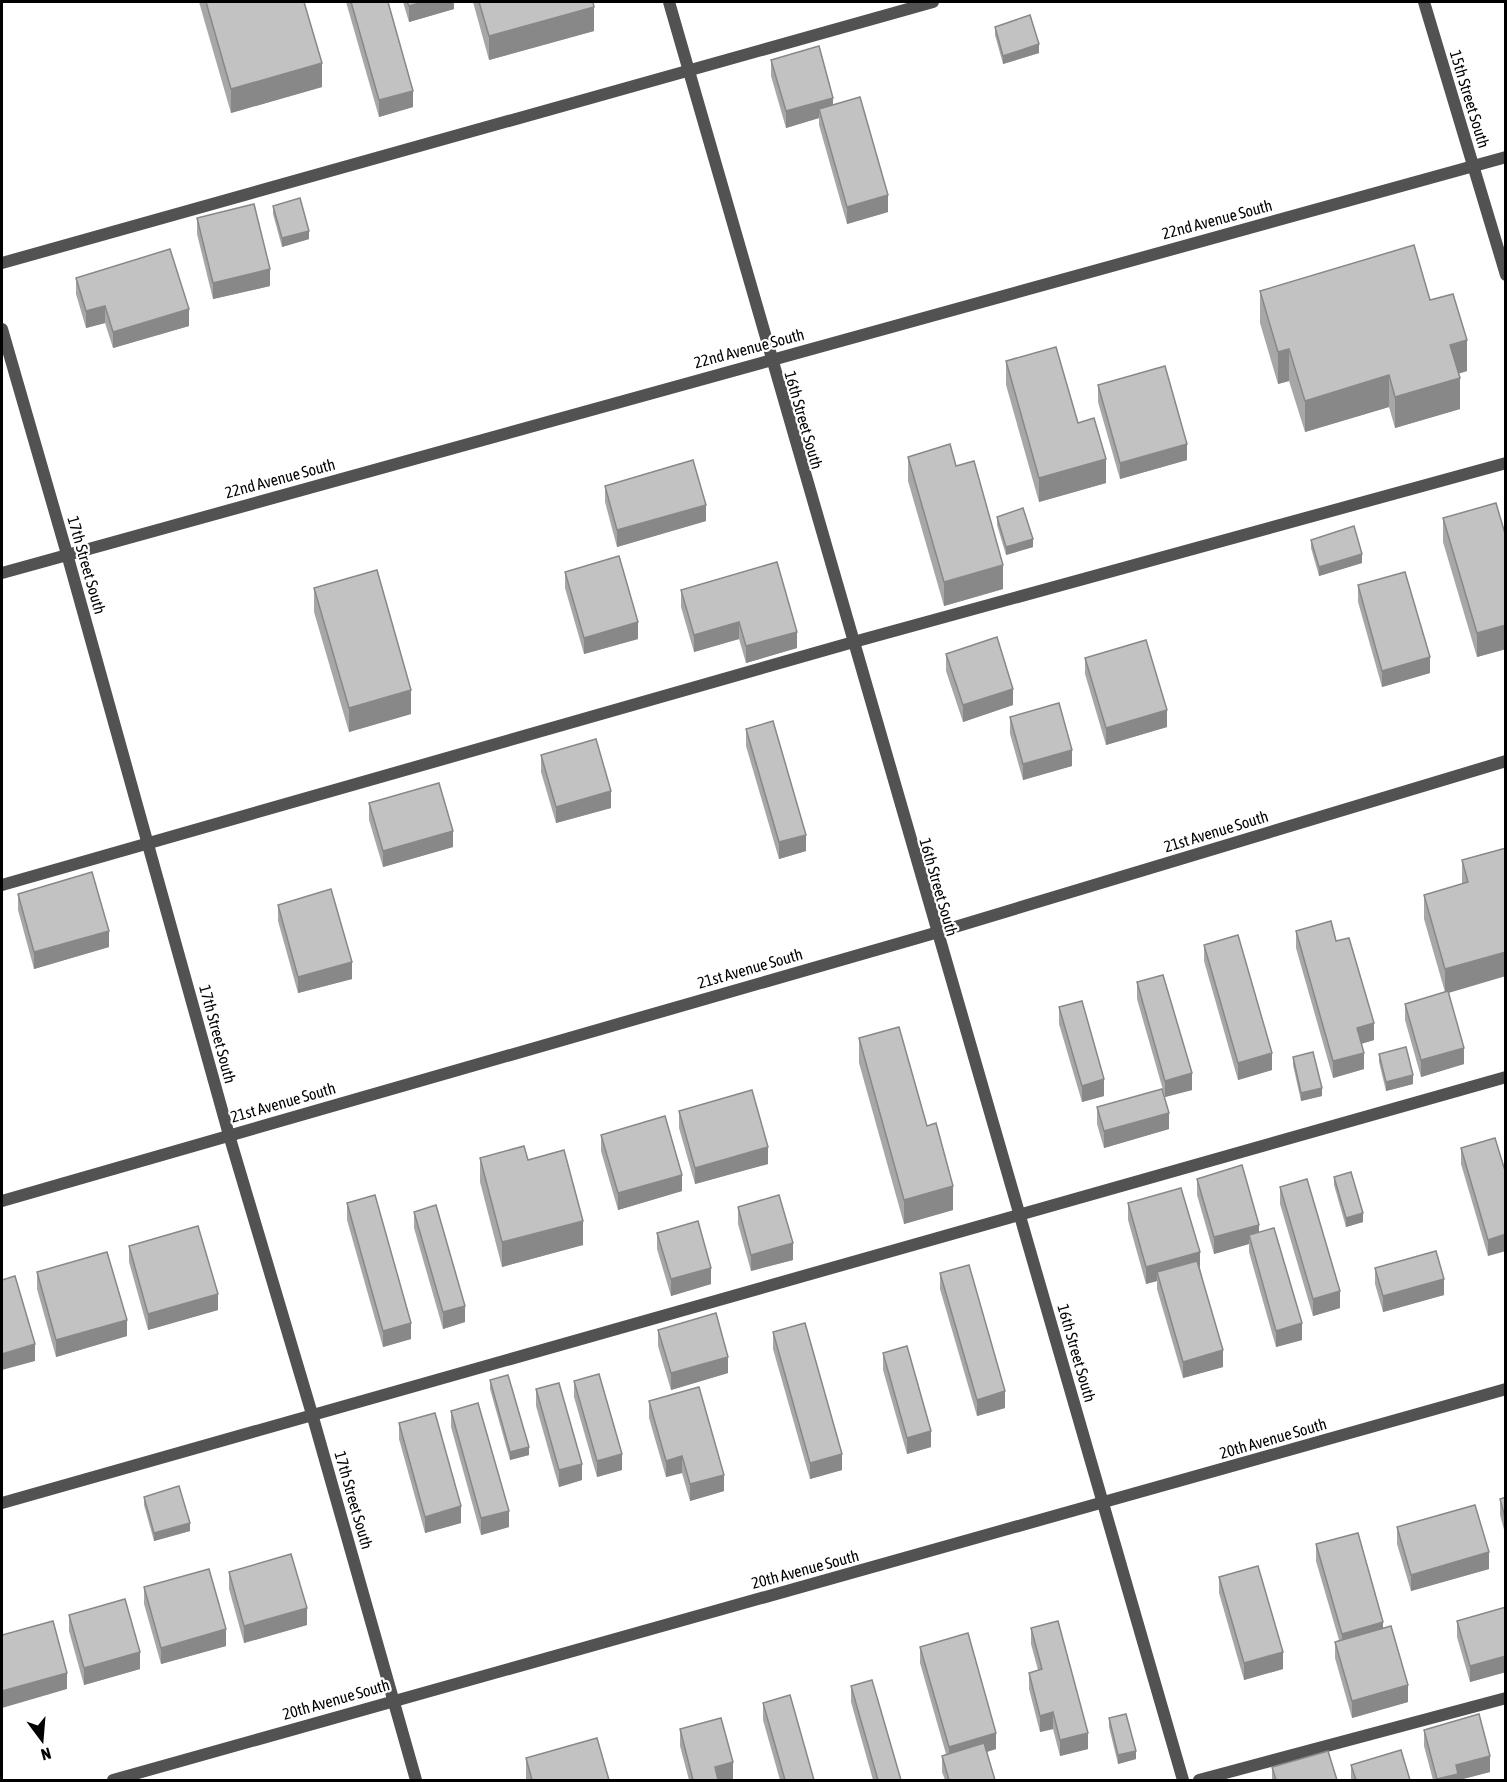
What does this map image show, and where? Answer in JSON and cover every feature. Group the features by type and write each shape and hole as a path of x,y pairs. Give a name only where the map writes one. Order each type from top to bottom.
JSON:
{"street":[{"name":"16th Street South","path":"669,2 850,643 1020,1215 1183,1780"},
{"path":"2,263 933,2"},
{"name":"15th Street South","path":"1424,2 1506,275"},
{"name":"22nd Avenue South","path":"2,573 1506,157"},
{"name":"17th Street South","path":"2,329 149,844 229,1135 312,1414 416,1780"},
{"path":"2,885 850,643 1506,464"},
{"name":"21st Avenue South","path":"2,1202 935,933 1506,761"},
{"path":"2,1503 1506,1077"},
{"name":"20th Avenue South","path":"113,1780 394,1699 1103,1504 1506,1389"},
{"path":"1199,1780 1506,1698"}],"building":[{"path":"206,2 304,2 322,63 231,89"},
{"path":"351,2 388,2 413,91 379,100"},
{"path":"407,2 423,2 409,6"},
{"path":"479,2 593,2 594,7 489,36"},
{"path":"1030,15 1039,44 1003,56 995,27"},
{"path":"819,46 833,98 786,111 771,60"},
{"path":"860,97 888,195 847,207 819,109"},
{"path":"300,198 309,231 282,238 273,206"},
{"path":"254,204 270,269 213,283 197,218"},
{"path":"1414,245 1430,300 1453,294 1467,340 1450,345 1460,378 1395,397 1389,375 1305,401 1289,349 1278,352 1260,291"},
{"path":"170,249 189,309 113,332 105,306 86,311 76,278"},
{"path":"1056,347 1078,423 1094,418 1106,459 1039,478 1006,361"},
{"path":"1165,366 1187,444 1120,463 1098,385"},
{"path":"950,444 956,466 974,461 1003,565 944,582 908,457"},
{"path":"693,460 706,505 617,530 605,486"},
{"path":"1496,503 1506,537 1506,625 1477,633 1443,518"},
{"path":"1023,508 1033,539 1006,547 997,517"},
{"path":"1354,526 1362,554 1319,567 1311,540"},
{"path":"619,556 638,622 584,638 565,572"},
{"path":"777,562 797,632 746,646 739,622 694,635 681,590"},
{"path":"377,570 411,690 349,708 314,588"},
{"path":"1405,572 1430,657 1382,671 1358,585"},
{"path":"997,637 1013,689 963,705 946,654"},
{"path":"1146,640 1167,710 1106,728 1085,658"},
{"path":"1059,703 1072,750 1023,764 1010,717"},
{"path":"773,721 806,835 779,842 746,729"},
{"path":"596,739 611,791 556,807 541,755"},
{"path":"439,783 453,831 383,851 369,803"},
{"path":"1506,848 1506,952 1445,969 1424,895 1468,882 1462,860"},
{"path":"92,872 109,931 34,952 18,894"},
{"path":"331,889 352,962 298,977 278,905"},
{"path":"1331,921 1336,941 1349,938 1374,1023 1357,1028 1364,1053 1333,1061 1296,931"},
{"path":"1238,935 1272,1053 1238,1063 1204,945"},
{"path":"1163,975 1192,1073 1165,1081 1137,982"},
{"path":"1448,991 1464,1048 1421,1060 1405,1004"},
{"path":"1082,1001 1104,1079 1082,1086 1059,1007"},
{"path":"899,1027 927,1126 936,1123 953,1186 904,1200 859,1038"},
{"path":"1406,1047 1413,1075 1386,1082 1379,1054"},
{"path":"1313,1052 1322,1088 1301,1093 1293,1057"},
{"path":"1162,1089 1169,1113 1104,1131 1097,1107"},
{"path":"752,1090 768,1147 695,1168 679,1111"},
{"path":"665,1116 682,1175 618,1193 601,1135"},
{"path":"1495,1138 1506,1174 1506,1234 1488,1240 1461,1148"},
{"path":"524,1146 528,1160 564,1150 583,1221 502,1242 480,1158"},
{"path":"1242,1165 1259,1225 1214,1237 1197,1179"},
{"path":"1351,1172 1363,1213 1346,1218 1334,1177"},
{"path":"1307,1179 1340,1291 1313,1299 1280,1187"},
{"path":"1181,1188 1200,1252 1146,1267 1128,1203"},
{"path":"375,1195 411,1323 383,1331 347,1203"},
{"path":"779,1195 793,1243 751,1255 738,1207"},
{"path":"436,1205 465,1306 443,1312 414,1212"},
{"path":"698,1221 711,1268 671,1279 657,1233"},
{"path":"198,1226 218,1294 148,1314 129,1246"},
{"path":"1274,1228 1302,1323 1276,1331 1249,1235"},
{"path":"1436,1251 1444,1279 1383,1296 1375,1268"},
{"path":"107,1252 127,1320 56,1340 37,1272"},
{"path":"1197,1261 1223,1350 1183,1362 1157,1272"},
{"path":"969,1265 1005,1391 977,1400 940,1273"},
{"path":"15,1276 35,1344 2,1354 2,1280"},
{"path":"716,1313 728,1357 671,1373 658,1330"},
{"path":"805,1323 842,1454 810,1463 773,1332"},
{"path":"907,1346 931,1431 907,1438 883,1353"},
{"path":"599,1374 622,1454 597,1461 574,1381"},
{"path":"508,1375 529,1447 510,1452 490,1380"},
{"path":"559,1383 582,1464 559,1470 536,1389"},
{"path":"699,1387 724,1475 690,1484 682,1456 666,1461 649,1401"},
{"path":"478,1403 509,1511 481,1518 451,1411"},
{"path":"435,1413 461,1506 425,1517 399,1423"},
{"path":"179,1486 190,1523 154,1533 144,1497"},
{"path":"1506,1497 1506,1521 1500,1499"},
{"path":"1475,1505 1489,1552 1411,1575 1397,1527"},
{"path":"1358,1533 1383,1622 1342,1634 1316,1544"},
{"path":"291,1554 307,1608 244,1626 229,1572"},
{"path":"1258,1566 1283,1652 1244,1663 1219,1577"},
{"path":"209,1569 226,1629 161,1648 144,1587"},
{"path":"125,1599 140,1652 84,1668 69,1615"},
{"path":"1506,1607 1506,1656 1470,1666 1457,1621"},
{"path":"53,1621 67,1673 2,1691 2,1635"},
{"path":"1058,1621 1088,1733 1060,1740 1053,1712 1040,1716 1029,1673 1042,1669 1031,1628"},
{"path":"1391,1626 1408,1685 1352,1701 1335,1642"},
{"path":"968,1633 996,1733 949,1747 920,1647"},
{"path":"872,1680 901,1780 878,1780 851,1686"},
{"path":"790,1695 814,1780 785,1780 763,1703"},
{"path":"1126,1714 1136,1751 1118,1755 1109,1718"},
{"path":"1479,1714 1490,1756 1456,1765 1458,1774 1437,1779 1424,1730"},
{"path":"721,1718 733,1762 715,1767 718,1780 693,1780 680,1729"},
{"path":"597,1738 609,1780 532,1780 526,1758"},
{"path":"984,1743 995,1780 949,1780 942,1756"},
{"path":"1401,1750 1410,1780 1356,1780 1351,1765"},
{"path":"1328,1751 1337,1780 1276,1780 1272,1767"}]}
